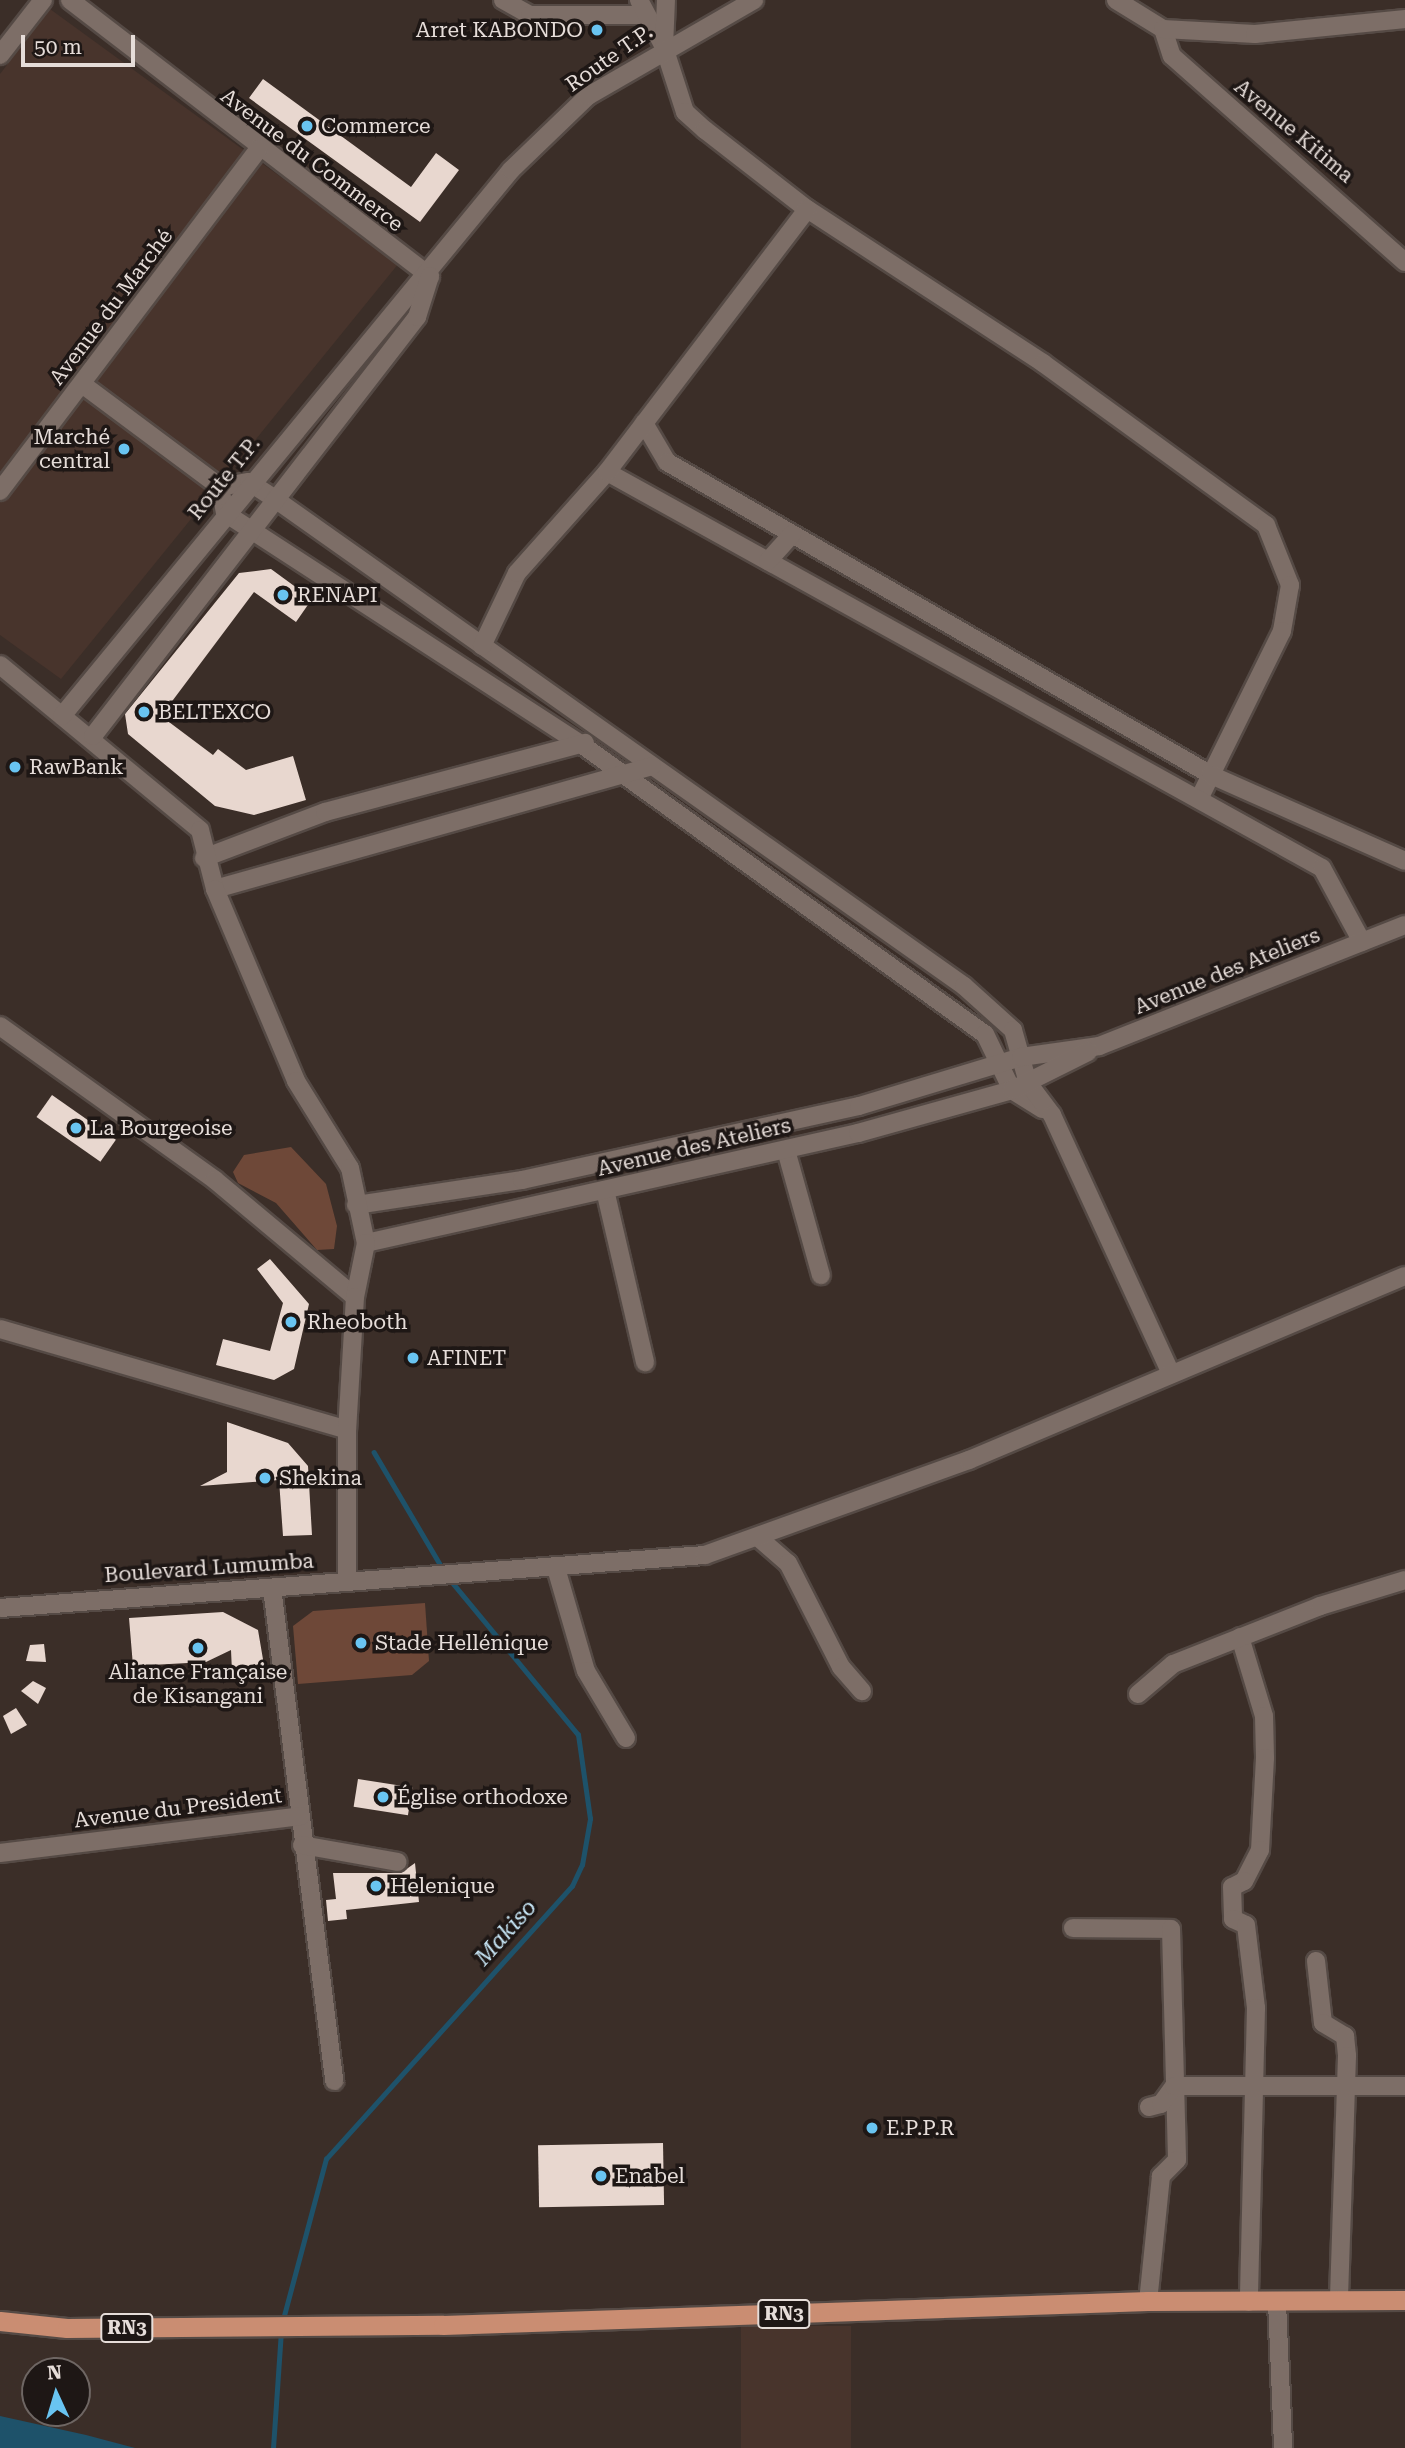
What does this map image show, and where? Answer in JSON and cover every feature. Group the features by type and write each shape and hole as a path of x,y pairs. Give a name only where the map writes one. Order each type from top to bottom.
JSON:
{"highway":[{"name":"RN3","path":"0,2321 67,2328 254,2327 1148,2301 1405,2300"}],"street":[{"path":"0,55 43,0"},
{"name":"Avenue du Commerce","path":"70,0 258,150 430,276"},
{"path":"503,0 530,15 641,8 664,47 685,112 807,209 1043,363 1266,525 1290,585 1282,631 1199,799"},
{"path":"664,47 666,0"},
{"name":"Route T.P.","path":"62,716 394,306 430,276 511,170 588,96 664,47 754,0"},
{"path":"1116,0 1163,29 1255,34 1405,19"},
{"name":"Avenue Kitima","path":"1163,29 1172,56 1405,262"},
{"name":"Avenue du Marché","path":"0,491 258,150"},
{"path":"482,646 517,573 607,472 807,209"},
{"name":"Route T.P.","path":"93,736 417,317 430,276"},
{"path":"82,384 220,487 225,513 581,744 618,775 985,1034 1020,1087 1052,1115 1171,1374"},
{"path":"644,423 667,462 792,534 1211,775 1405,861"},
{"path":"607,472 1322,868 1362,942"},
{"path":"220,487 249,482 275,499 964,986 1013,1030 1021,1057 1020,1087"},
{"path":"768,561 792,534"},
{"path":"0,665 62,716 93,736 200,830 204,858 215,889 296,1081 349,1168 366,1243 355,1297 347,1430 347,1580"},
{"path":"204,858 325,812 612,737"},
{"path":"215,889 652,766"},
{"name":"Avenue des Ateliers","path":"366,1243 786,1150 1020,1087 1099,1046 1405,925"},
{"path":"0,1026 215,1180 355,1297"},
{"name":"Avenue des Ateliers","path":"356,1205 522,1180 751,1130 1021,1057 1099,1046"},
{"path":"786,1150 821,1275"},
{"path":"606,1190 645,1362"},
{"name":"Boulevard Lumumba","path":"0,1608 347,1580 668,1561 760,1539 1171,1374 1405,1276"},
{"path":"0,1329 347,1430"},
{"path":"760,1539 788,1563 841,1667 862,1691"},
{"path":"556,1568 586,1671 626,1738"},
{"path":"1138,1695 1174,1664 1240,1637 1402,1584"},
{"name":"Avenue du President","path":"0,1853 301,1816 272,1588"},
{"path":"1240,1637 1264,1716 1260,1850 1244,1881 1232,1887 1233,1919 1246,1925 1256,2008 1252,2086 1249,2302"},
{"path":"301,1816 302,1845 334,2081"},
{"path":"302,1845 398,1862"},
{"path":"1073,1928 1171,1928 1177,2160 1161,2176 1148,2301"},
{"path":"1316,1961 1323,2023 1345,2036 1339,2299"},
{"path":"1174,2086 1344,2089 1405,2086"},
{"path":"1149,2107 1161,2104 1174,2086"},
{"path":"1277,2302 1283,2448"}],"shaded area":[{"name":"Marché central","path":"50,9 399,263 61,679 0,635 0,74"},
{"path":"291,1147 326,1184 337,1226 334,1249 317,1250 276,1203 238,1183 233,1172 244,1155"},
{"name":"Stade Hellénique","path":"425,1603 429,1661 412,1675 298,1684 293,1626 313,1611"},
{"path":"741,2326 851,2326 851,2448 741,2448"}],"water":[{"path":"0,2416 21,2421 21,2427 50,2427 135,2448 0,2448"}],"building":[{"name":"Commerce","path":"263,79 411,187 436,153 459,170 420,222 249,98"},
{"name":"BELTEXCO","path":"271,569 312,599 296,622 254,592 161,716 213,755 218,749 246,770 293,756 306,800 254,815 215,806 128,734 125,714 239,573"},
{"name":"La Bourgeoise","path":"52,1095 116,1140 100,1162 37,1117"},
{"name":"Rheoboth","path":"270,1259 309,1304 294,1369 274,1380 216,1365 223,1339 270,1351 283,1303 257,1269"},
{"name":"Shekina","path":"227,1422 288,1443 308,1466 312,1535 283,1536 279,1480 200,1486 227,1472"},
{"name":"Aliance Française de Kisangani","path":"223,1612 258,1630 265,1671 232,1672 231,1650 206,1662 133,1666 129,1618"},
{"path":"44,1644 46,1662 26,1661 30,1645"},
{"path":"33,1681 46,1688 38,1704 21,1691"},
{"path":"16,1708 27,1725 11,1734 3,1716"},
{"name":"Église orthodoxe","path":"358,1779 412,1788 408,1815 354,1807"},
{"name":"Helenique","path":"415,1863 419,1902 346,1910 347,1919 328,1921 326,1900 336,1899 333,1873 401,1873"},
{"name":"Enabel","path":"663,2143 664,2205 539,2207 538,2145"}],"waterway":[{"name":"Makiso","path":"374,1452 443,1569"},
{"name":"Makiso","path":"282,2323 326,2159 572,1886 582,1865 590,1819 578,1735 449,1579"},
{"name":"Makiso","path":"273,2448 281,2331"}],"place":[{"name":"Arret KABONDO","path":"597,30"},
{"name":"Commerce","path":"307,126"},
{"name":"Marché central","path":"124,449"},
{"name":"RENAPI","path":"283,595"},
{"name":"BELTEXCO","path":"144,712"},
{"name":"RawBank","path":"15,767"},
{"name":"La Bourgeoise","path":"76,1128"},
{"name":"Rheoboth","path":"291,1322"},
{"name":"AFINET","path":"413,1358"},
{"name":"Shekina","path":"265,1478"},
{"name":"Stade Hellénique","path":"361,1643"},
{"name":"Aliance Française de Kisangani","path":"198,1648"},
{"name":"Église orthodoxe","path":"383,1797"},
{"name":"Helenique","path":"376,1886"},
{"name":"E.P.P.R","path":"872,2128"},
{"name":"Enabel","path":"601,2176"}]}
